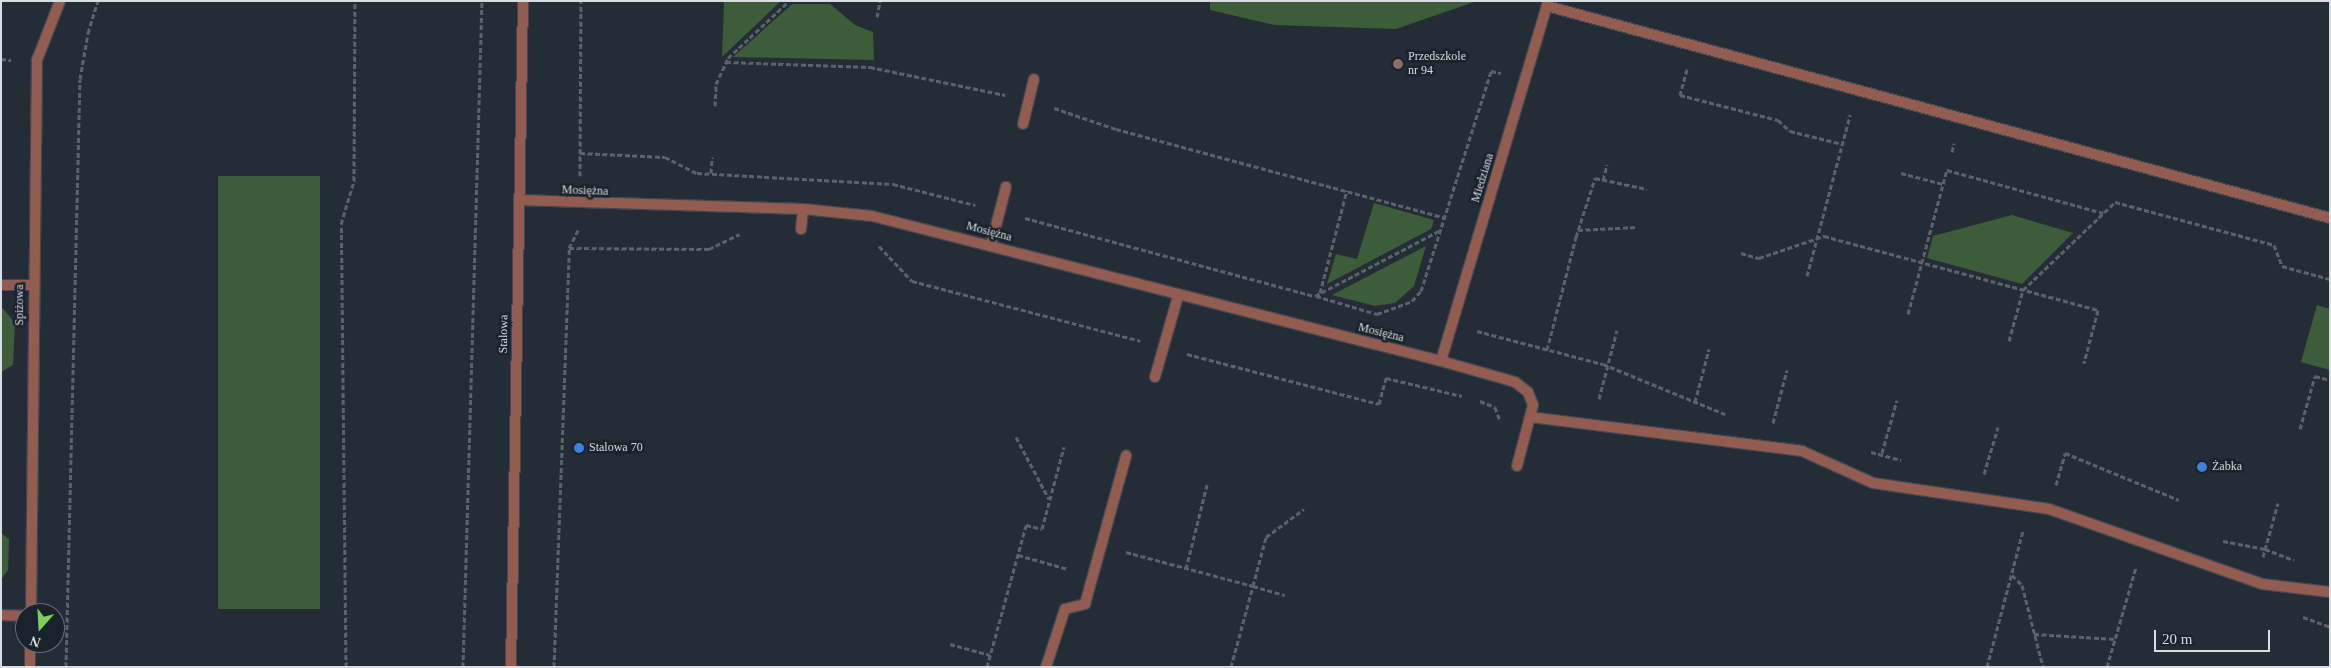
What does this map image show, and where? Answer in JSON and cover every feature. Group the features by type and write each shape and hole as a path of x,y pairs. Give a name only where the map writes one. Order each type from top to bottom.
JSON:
{"street":[{"name":"Spiżowa","path":"30,603 32,286 37,60 60,1"},
{"name":"Stalowa","path":"511,667 523,1"},
{"path":"1547,4 2330,218"},
{"name":"Miedziana","path":"1441,362 1547,4"},
{"path":"1023,124 1034,78"},
{"path":"991,245 1006,188"},
{"name":"Mosiężna","path":"519,200 804,209 872,216 1441,362 1515,382 1528,392 1533,405 1517,466"},
{"path":"801,230 804,209"},
{"path":"1,285 32,286"},
{"path":"1155,378 1178,296"},
{"path":"1530,417 1802,451 1873,484 2050,509 2256,582 2330,592"},
{"path":"1046,667 1065,609 1085,604 1126,456"},
{"path":"1,615 15,616"},
{"path":"30,653 30,667"}],"path":[{"path":"66,667 80,79 88,33 98,1"},
{"path":"346,667 341,224 354,181 355,1"},
{"path":"463,667 482,1"},
{"path":"580,180 582,1"},
{"path":"715,106 716,84 726,62 789,1"},
{"path":"877,17 880,1"},
{"path":"726,62 870,66 1029,100 1116,128 1443,217 1421,290 1403,306 1377,314 1315,296"},
{"path":"1688,66 1680,97 1778,120 1790,131 1842,144"},
{"path":"1807,276 1857,90"},
{"path":"1952,152 1954,141"},
{"path":"711,173 712,157"},
{"path":"1603,180 1607,165"},
{"path":"1908,314 1947,169 2103,213"},
{"path":"1901,173 1943,184"},
{"path":"1547,350 1578,230 1596,178 1647,188"},
{"path":"1320,294 1347,190"},
{"path":"2009,341 2023,290 2115,202 2274,245 2282,266 2330,278"},
{"path":"554,667 569,248 579,233 579,222"},
{"path":"1578,230 1637,227"},
{"path":"569,248 709,249 742,233"},
{"path":"1741,253 1759,258 1818,237 2098,310 2084,363"},
{"path":"868,243 878,244 912,281"},
{"path":"1474,330 1607,366 1729,416"},
{"path":"1592,425 1617,330"},
{"path":"1695,402 1709,349"},
{"path":"1771,433 1787,370"},
{"path":"2300,429 2315,376 2330,380"},
{"path":"1379,404 1386,378 1464,397"},
{"path":"1472,399 1495,407 1500,415 1501,429"},
{"path":"1882,454 1897,400"},
{"path":"1977,499 1998,427"},
{"path":"1016,437 1050,499"},
{"path":"987,667 1026,525 1042,529 1064,446"},
{"path":"2050,509 2065,453 2179,500"},
{"path":"1186,569 1207,485"},
{"path":"2256,582 2278,503"},
{"path":"1987,667 2012,574 2027,506"},
{"path":"1231,667 1266,537 1304,508"},
{"path":"2107,667 2143,543"},
{"path":"1101,546 1285,595"},
{"path":"1018,556 1093,576"},
{"path":"2012,574 2022,585 2043,667"},
{"path":"2034,634 2115,639"},
{"path":"950,644 990,655"}],"green space":[{"path":"724,1 781,1 722,57"},
{"path":"1210,1 1477,1 1396,29 1274,25 1210,10"},
{"path":"792,4 830,4 855,25 873,32 874,60 733,57"},
{"path":"218,176 320,176 320,609 218,609"},
{"path":"1374,203 1434,220 1431,229 1327,284 1336,254 1357,259"},
{"path":"2012,215 2073,233 2022,284 1927,258 1933,236"},
{"path":"1426,246 1414,286 1395,303 1375,306 1332,295"},
{"path":"2317,305 2330,309 2330,370 2301,362"},
{"path":"1,306 15,323 13,365 1,372"},
{"path":"1,533 9,539 8,570 1,580"}],"place":[{"name":"Przedszkole nr 94","path":"1398,64"},
{"name":"Stalowa 70","path":"579,448"},
{"name":"Żabka","path":"2202,467"}]}
